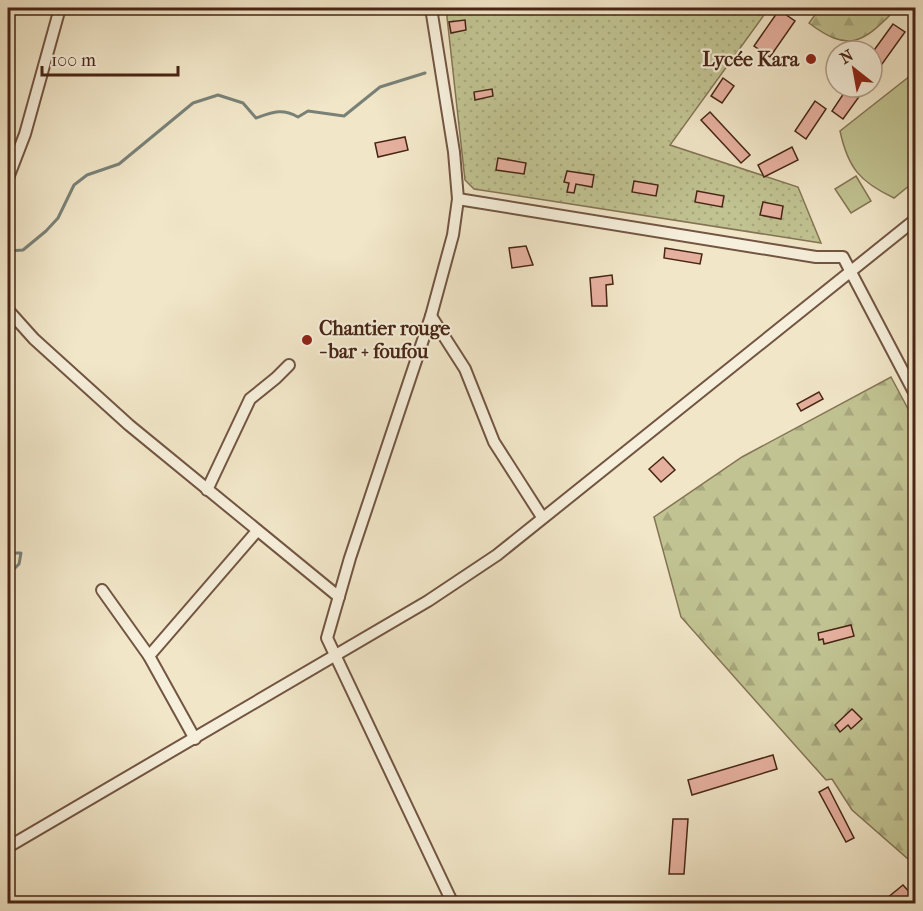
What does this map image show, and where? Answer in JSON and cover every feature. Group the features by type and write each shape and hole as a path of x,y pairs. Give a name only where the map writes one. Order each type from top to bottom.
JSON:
{"street":[{"path":"8,178 25,134 60,8"},
{"path":"431,8 454,152 458,199 453,235 431,316 327,638 453,903"},
{"path":"458,199 816,256 843,256 915,396"},
{"path":"8,847 428,601 497,555 915,219"},
{"path":"8,310 34,339 129,426 339,597"},
{"path":"431,316 465,369 494,442 542,517"},
{"path":"207,490 250,399 289,365"},
{"path":"149,656 257,531"},
{"path":"102,590 149,656 195,739"}],"green space":[{"path":"446,8 769,8 670,145 798,187 821,243 474,189 465,180"},
{"path":"820,8 915,8 916,11 893,12 872,31 857,39 834,38 809,23"},
{"path":"915,72 915,181 894,198 872,186 857,172 847,155 840,131 881,99 884,99 884,96"},
{"path":"856,176 871,201 851,213 835,189"},
{"path":"891,377 915,422 915,865 852,810 832,779 826,780 681,617 654,517 742,457"}],"building":[{"path":"779,10 795,21 770,57 754,46"},
{"path":"465,20 466,30 451,33 449,22"},
{"path":"893,24 905,32 884,61 884,39 882,39"},
{"path":"723,78 734,86 722,103 711,96"},
{"path":"492,89 493,96 475,100 474,92"},
{"path":"840,99 857,99 843,119 832,111"},
{"path":"815,101 826,109 806,139 795,131"},
{"path":"710,112 750,155 741,163 701,120"},
{"path":"405,137 408,150 378,157 375,143"},
{"path":"792,147 798,160 764,177 758,165"},
{"path":"498,158 526,163 524,174 496,170"},
{"path":"567,171 594,175 592,187 576,184 574,193 567,192 569,183 564,182"},
{"path":"634,181 658,185 656,196 632,192"},
{"path":"697,191 724,196 722,207 695,202"},
{"path":"763,202 783,206 781,219 760,215"},
{"path":"526,246 533,265 512,268 509,248"},
{"path":"665,248 702,254 700,264 664,258"},
{"path":"612,275 613,284 606,285 607,306 592,306 590,278"},
{"path":"819,392 823,399 801,411 797,404"},
{"path":"663,457 675,470 661,482 649,469"},
{"path":"851,625 854,636 824,644 823,639 819,640 818,633"},
{"path":"852,709 862,719 851,729 848,725 840,732 835,725"},
{"path":"773,755 777,769 692,795 688,780"},
{"path":"828,787 854,838 846,842 819,792"},
{"path":"673,819 688,819 684,874 669,874"},
{"path":"903,885 913,896 904,903 881,903"}],"waterway":[{"path":"8,251 23,250 46,231 58,218 74,185 87,175 119,164 193,103 218,95 243,103 256,118 277,112 298,117 308,111 344,116 380,87 425,73"},
{"path":"8,553 21,553 19,564 9,574 10,593"}],"place":[{"name":"Lycée Kara","path":"811,59"},
{"name":"Chantier rouge - bar + foufou","path":"307,340"}]}
